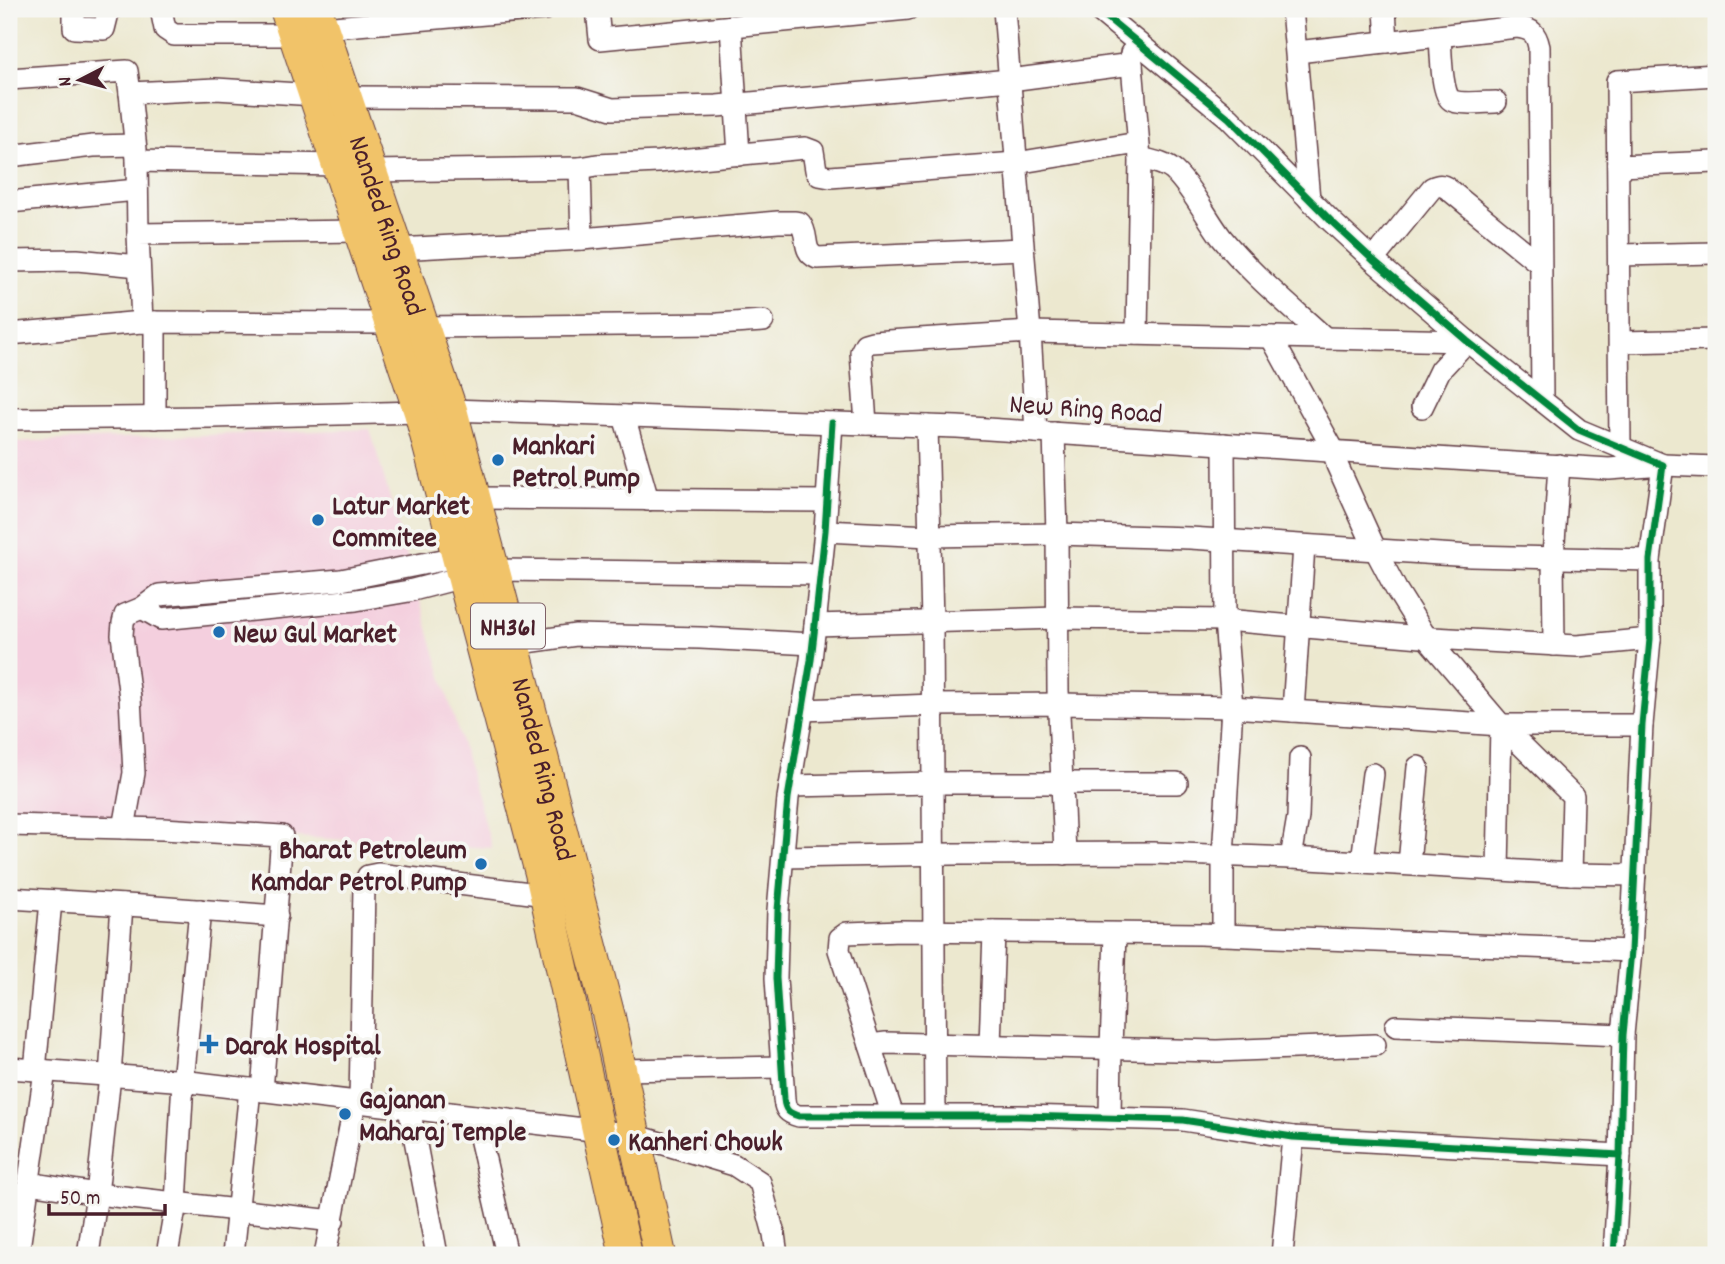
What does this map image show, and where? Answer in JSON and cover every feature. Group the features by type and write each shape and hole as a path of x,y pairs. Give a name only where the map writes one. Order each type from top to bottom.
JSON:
{"highway":[{"name":"NH361","path":"305,20 315,95 390,323 435,411 626,1255"},
{"name":"Nanded Ring Road","path":"305,20 346,97 423,327 435,411 474,498 471,568 513,644 609,1017 660,1255"}],"street":[{"path":"74,9 74,29 104,29 109,9"},
{"path":"161,9 164,29 174,36 305,20 545,9"},
{"path":"597,9 600,39 908,9"},
{"path":"1004,9 1030,332 1057,534 1059,704 1065,854"},
{"path":"1097,9 1229,118 1373,260 1467,341 1579,430 1663,465 1650,561 1650,639 1642,724 1631,951 1623,1035 1614,1255"},
{"path":"1292,9 1310,199"},
{"path":"1385,9 1387,42"},
{"path":"731,26 739,155"},
{"path":"1297,52 1517,27 1529,29 1536,35 1539,47 1542,399"},
{"path":"1129,36 1139,151 1138,334"},
{"path":"1440,36 1445,87 1451,100 1496,102"},
{"path":"346,97 577,98 612,109 734,104 1010,80 1132,64"},
{"path":"9,79 128,71 136,153 139,266 148,322 155,418"},
{"path":"1620,447 1617,81 1716,75"},
{"path":"130,93 216,89 315,95"},
{"path":"9,156 93,146 136,153 338,165"},
{"path":"370,171 580,168 805,148 814,153 816,170 822,177 1139,151 1174,171 1229,246 1251,270 1325,338"},
{"path":"1618,166 1716,162"},
{"path":"580,168 582,239"},
{"path":"1373,260 1432,188 1443,185 1540,264"},
{"path":"9,202 137,190"},
{"path":"397,249 582,239 795,222 804,228 808,251 817,258 1023,249"},
{"path":"138,233 360,231"},
{"path":"1619,255 1716,253"},
{"path":"9,261 77,260 139,266"},
{"path":"423,327 718,324 763,321"},
{"path":"9,334 148,322 390,323"},
{"path":"866,424 861,352 865,344 872,342 1030,332 1467,341"},
{"path":"1271,337 1334,451 1337,465 1376,551 1426,637 1501,725 1573,796 1571,874"},
{"path":"1620,342 1716,340"},
{"path":"1422,407 1440,370 1467,341"},
{"name":"New Ring Road","path":"9,419 435,411 624,416 927,426 1609,468 1663,465 1716,467"},
{"path":"624,416 648,500"},
{"path":"832,423 821,574 790,786 778,910 776,978 785,1108 790,1114 1183,1120 1293,1137 1620,1155"},
{"path":"927,426 933,621 935,1116"},
{"path":"1223,935 1223,856 1232,707 1224,620 1224,444"},
{"path":"1554,645 1553,558 1559,465"},
{"path":"474,498 827,501"},
{"path":"825,530 930,536 1057,534 1471,556 1650,561"},
{"path":"1293,711 1304,546"},
{"path":"124,828 134,773 122,622 125,615 142,608 161,618 356,600 409,591 471,568 821,574"},
{"path":"513,644 576,635 700,638 814,635 933,621 1058,618 1224,620 1426,637 1577,646 1650,639"},
{"path":"803,710 1059,704 1232,707 1501,725 1642,724"},
{"path":"1497,870 1501,725"},
{"path":"1291,858 1298,817 1300,758"},
{"path":"1409,864 1418,768"},
{"path":"1362,861 1373,775"},
{"path":"790,786 1177,783"},
{"path":"9,825 282,836 276,916 256,1090 237,1210 233,1255"},
{"path":"783,857 1153,853 1634,876"},
{"path":"325,1255 357,1102 365,879 378,874 546,895"},
{"path":"9,898 276,916"},
{"path":"16,1249 29,1183 40,1071 51,901"},
{"path":"88,1255 110,1076 122,905"},
{"path":"167,1255 176,1203 183,1082 200,910"},
{"path":"893,1116 841,961 840,938 847,933 933,931 1223,935 1631,951"},
{"path":"990,1045 993,932"},
{"path":"1110,1118 1115,934"},
{"path":"1396,1026 1623,1035"},
{"path":"870,1045 886,1043 1217,1051 1375,1045"},
{"path":"9,1068 183,1082 634,1135 734,1165 760,1182 777,1255"},
{"path":"620,1070 782,1068"},
{"path":"409,1108 437,1255"},
{"path":"475,1116 507,1255"},
{"path":"1282,1255 1293,1137"},
{"path":"29,1183 97,1194 333,1221"}],"shaded area":[{"name":"New Gul Market","path":"370,429 492,848 9,821 9,442"}],"cycle path":[{"path":"1097,9 1229,118 1332,222 1467,341 1579,430 1663,465 1650,560 1650,639 1642,725 1631,951 1623,1035 1614,1255"},
{"path":"832,423 815,625 788,798 778,910 776,978 784,1099 785,1106 792,1114 1183,1120 1293,1137 1620,1155"}],"place":[{"name":"Mankari Petrol Pump","path":"498,460"},
{"name":"Latur Market Commitee","path":"318,520"},
{"name":"New Gul Market","path":"219,632"},
{"name":"Bharat Petroleum Kamdar Petrol Pump","path":"481,864"},
{"name":"Darak Hospital","path":"209,1044"},
{"name":"Gajanan Maharaj Temple","path":"345,1114"},
{"name":"Kanheri Chowk","path":"614,1140"}]}
